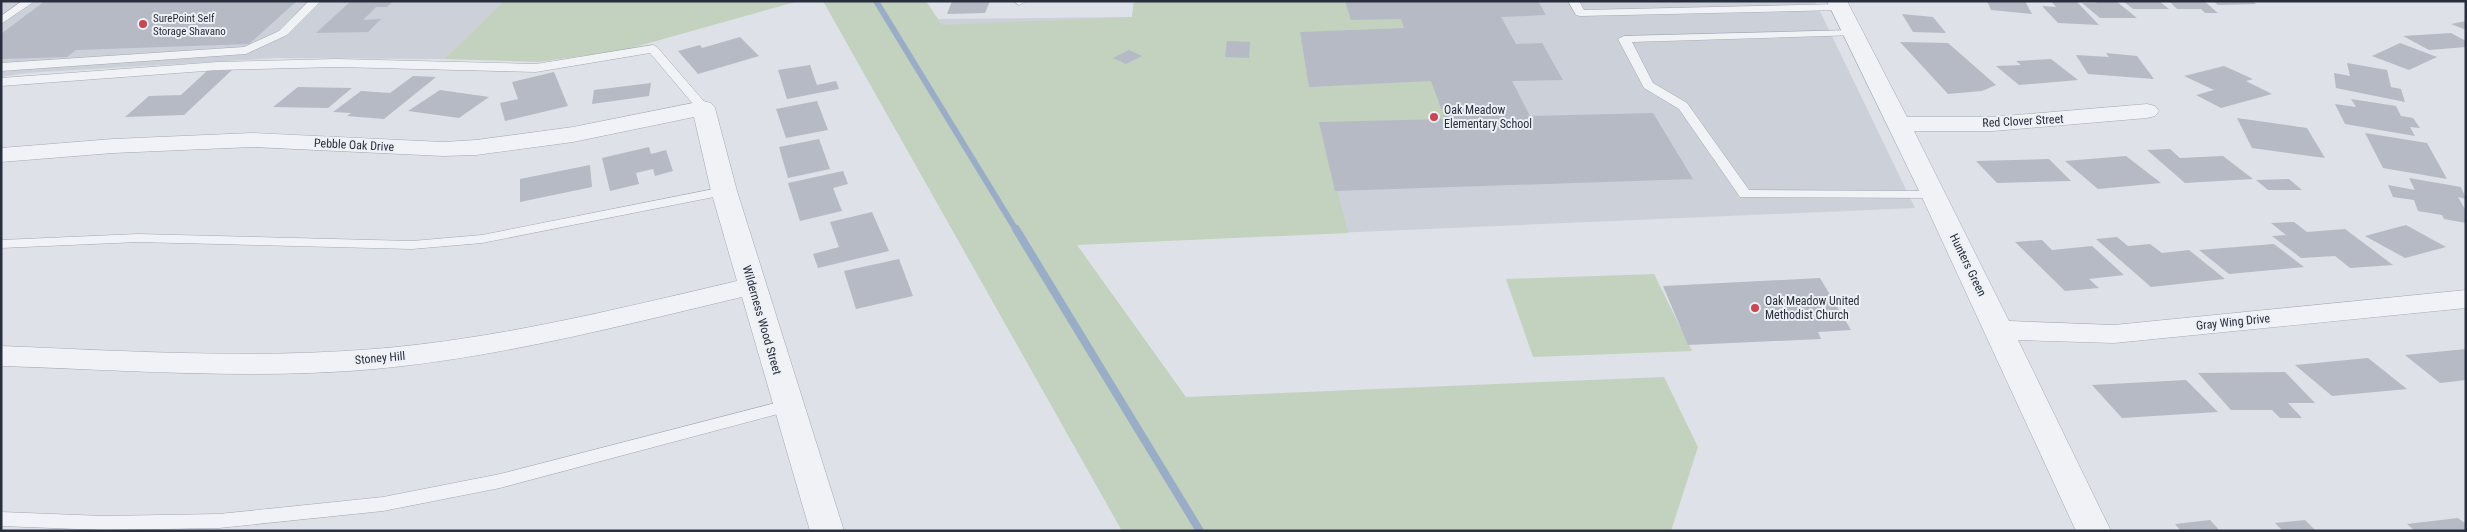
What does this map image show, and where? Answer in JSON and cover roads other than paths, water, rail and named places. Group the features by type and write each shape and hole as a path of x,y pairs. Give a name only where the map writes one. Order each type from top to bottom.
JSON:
{"street":[{"name":"Hunters Green","path":"1838,4 1934,195 2094,531"},
{"name":"Pebble Oak Drive","path":"1,155 113,146 252,140 443,149 482,148 581,134 703,108"},
{"name":"Wilderness Wood Street","path":"703,108 724,191 787,406 827,531"},
{"name":"Red Clover Street","path":"1899,124 1993,124 2147,111"},
{"name":"Stoney Hill","path":"1,356 254,365 374,359 456,350 540,336 752,286"},
{"name":"Gray Wing Drive","path":"1999,330 2114,334 2466,299"}],"lane":[{"path":"1,20 30,1"},
{"path":"1,67 246,50 283,33 316,1"},
{"path":"1573,1 1580,13 1838,4"},
{"path":"1853,33 1624,39 1648,86 1683,106 1745,194 1934,195"},
{"path":"1,82 218,66 337,63 536,68 654,49 703,108"},
{"path":"1,244 138,238 412,245 482,239 724,191"},
{"path":"1,519 104,523 219,522 383,504 500,481 787,406"}],"waterway":[{"path":"876,1 1016,230"},
{"path":"1016,229 1200,531"}],"place":[{"name":"SurePoint Self Storage Shavano","path":"143,24"},
{"name":"Oak Meadow Elementary School","path":"1434,117"},
{"name":"Oak Meadow United Methodist Church","path":"1755,308"}]}
